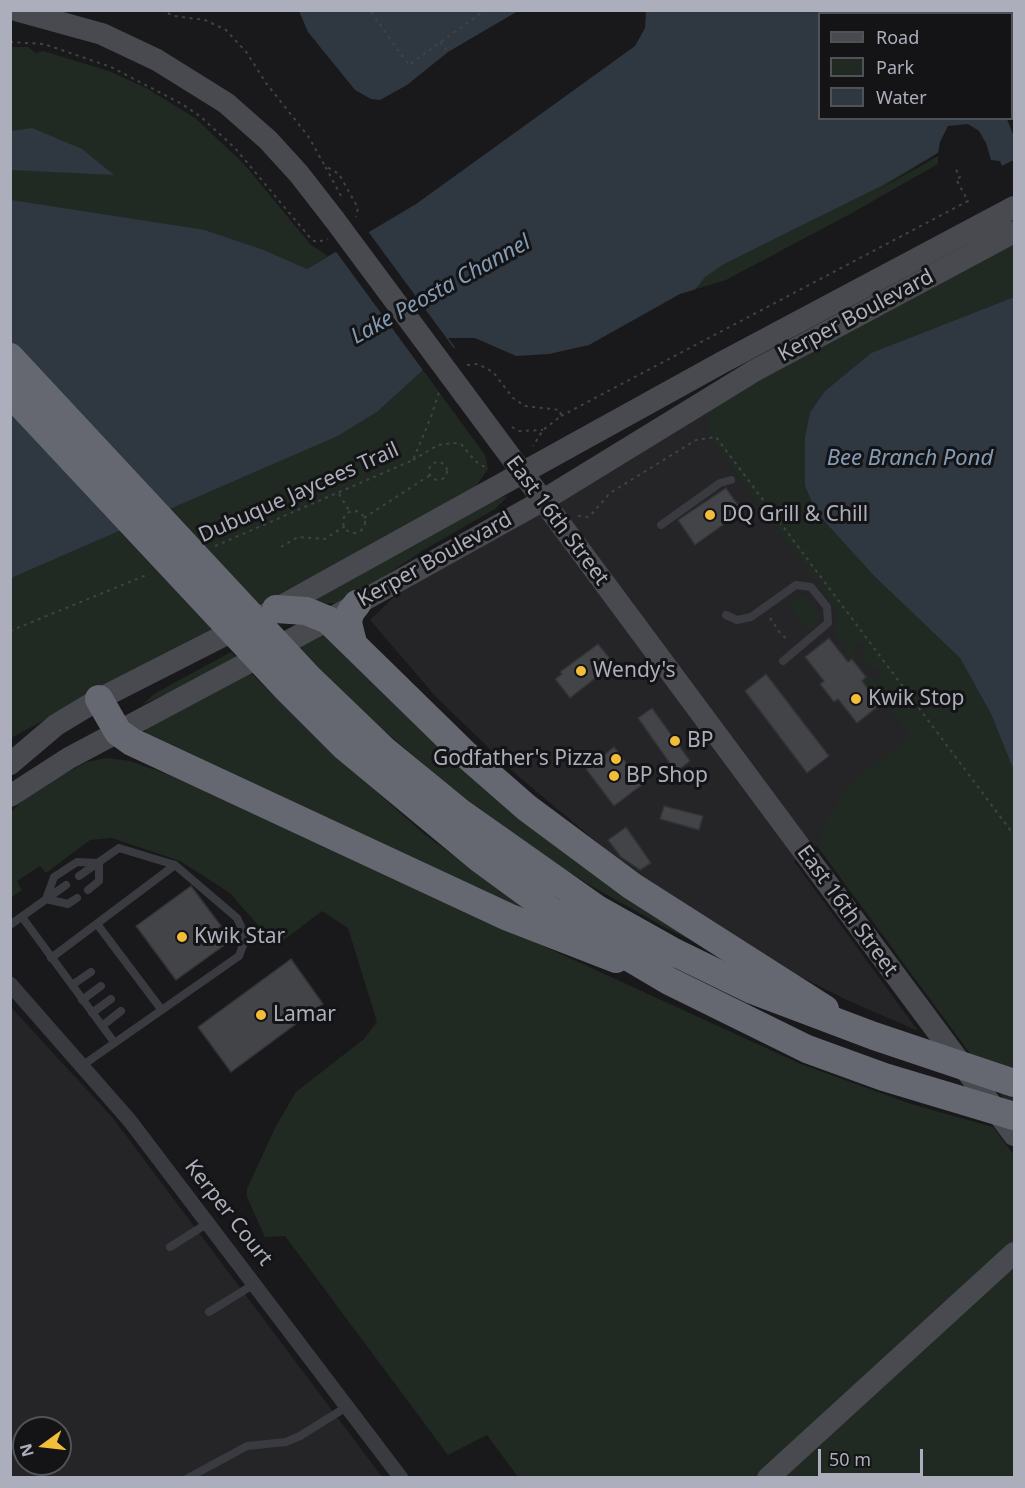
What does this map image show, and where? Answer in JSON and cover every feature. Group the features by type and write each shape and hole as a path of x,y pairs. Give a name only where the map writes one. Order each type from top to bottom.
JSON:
{"highway":[{"path":"10,357 308,677 384,750 461,813 597,909 672,951 753,990 874,1036 1014,1083"},
{"path":"10,393 285,687 345,747 452,836 551,910 669,981"},
{"path":"353,644 348,623 350,614 357,604"},
{"path":"276,609 306,611 328,620 518,800 576,847 799,995 874,1036"},
{"path":"99,699 118,732 151,751 218,780 508,917 669,981 807,1049 884,1077 1014,1116"}],"main road":[{"name":"East 16th Street","path":"15,10 102,34 157,60 226,104 268,140 340,218 522,474 1014,1135"},
{"name":"Kerper Boulevard","path":"10,764 56,724 99,699 276,609 731,358 1014,207"},
{"name":"Kerper Boulevard","path":"10,796 59,764 328,620 542,501 754,371 1014,232"},
{"path":"768,1478 1014,1253"}],"street":[{"name":"Kerper Court","path":"10,984 83,1065 209,1222 401,1478"}],"lane":[{"path":"661,525 720,483 731,480"},
{"path":"726,615 743,620 796,585 803,584 815,591 827,607 828,623 783,661"},
{"path":"79,876 119,848 175,865 237,918 246,937 238,956 83,1065"},
{"path":"46,899 54,877 77,862 99,863"},
{"path":"88,890 99,881 99,863"},
{"path":"51,958 175,865"},
{"path":"10,925 66,885"},
{"path":"46,899 68,904 77,898"},
{"path":"22,917 114,1042"},
{"path":"97,924 161,1009"},
{"path":"109,958 117,951"},
{"path":"119,972 128,965"},
{"path":"72,985 91,972"},
{"path":"130,985 138,979"},
{"path":"82,1000 101,986"},
{"path":"140,997 148,991"},
{"path":"92,1013 111,999"},
{"path":"102,1026 121,1011"},
{"path":"170,1246 209,1222"},
{"path":"209,1312 256,1283"},
{"path":"188,1478 247,1446 286,1442 300,1436 348,1406"}],"path":[{"path":"161,10 174,16 205,20 226,30 247,53 266,83 308,136 325,166 340,218"},
{"path":"371,12 409,64 485,10"},
{"path":"10,42 44,44 111,67 182,104 201,117 235,148 312,240 323,241 340,218"},
{"path":"440,42 448,52"},
{"path":"325,166 339,174 358,208 357,217 340,218"},
{"path":"533,446 543,430 561,416 968,201 956,179 960,177 954,166"},
{"path":"462,366 478,364 493,372 519,403 533,408 560,410 561,416"},
{"name":"Dubuque Jaycees Trail","path":"213,548 413,460 440,390"},
{"path":"505,418 519,431 543,430"},
{"path":"413,460 438,445 454,443 461,444 475,461 488,469"},
{"path":"435,462 444,463 448,468 447,474 440,480 430,475 429,469 435,462"},
{"path":"364,518 430,475"},
{"path":"338,493 350,512"},
{"path":"350,512 360,512 364,518 363,528 357,532 350,531 345,526 345,516 350,512"},
{"path":"281,547 298,537 325,538 345,526"},
{"path":"10,632 158,570"},
{"path":"762,609 796,650"}],"shaded area":[{"path":"711,407 709,437 925,725 817,846 794,861 918,1031 847,1000 761,957 629,869 518,776 436,697 370,620 396,595"},
{"path":"10,1006 112,1117 382,1477 11,1477"}],"green space":[{"path":"10,47 28,47 36,53 43,51 109,71 148,89 195,118 244,164 311,245 328,256 307,269 264,250 205,230 11,213"},
{"path":"938,153 938,164 850,214 726,280 680,294 698,275"},
{"path":"1014,240 1014,297 871,353 825,391 810,412 805,437 805,486 816,512 874,576 960,658 991,714 1014,771 1014,1113 817,846 822,840 820,831 848,786 910,736 889,708 885,710 862,681 868,674 873,681 882,679 883,676 876,667 871,670 861,658 861,654 866,653 865,647 857,642 852,651 856,657 848,662 842,655 847,651 834,633 838,616 836,608 709,437 709,414 711,407"},
{"path":"423,370 485,455 488,469 473,490 11,738 10,578 338,436 377,412"},
{"path":"508,496 495,509 422,551 353,597 339,603 314,604 313,598 500,498"},
{"path":"799,595 805,596 818,610 819,623 814,628 808,628 790,605 790,601"},
{"path":"325,634 712,950 666,928 546,858 450,787 357,707 297,647"},
{"path":"231,652 239,660 142,705 154,694"},
{"path":"250,672 317,739 423,833 542,921 144,733 147,728"},
{"path":"106,758 130,761 172,776 801,1064 911,1104 993,1127 1014,1155 1014,1477 518,1477 487,1435 448,1455 285,1236 265,1237 247,1197 247,1189 276,1126 296,1092 364,1039 377,1022 348,928 322,911 276,946 230,893 180,861 112,838 90,840 46,873 40,866 17,881 22,890 11,898 11,812 33,790 87,762"}],"water":[{"path":"299,10 518,11 448,52 407,85 380,100 371,99 355,90 308,32"},
{"name":"Lake Peosta Channel","path":"646,11 1014,11 1013,98 1013,12 818,12 818,120 1007,120 1014,137 1014,160 1002,166 994,165 980,143 965,137 883,185 724,264 705,277 690,296 610,344 532,368 489,352 463,345 456,347 423,370 377,412 338,436 11,578 11,200 205,230 264,250 307,269 416,204 635,46 645,28"},
{"path":"32,128 82,149 114,175 11,170 11,131"},
{"name":"Bee Branch Pond","path":"1014,297 1014,771 991,714 960,658 874,576 816,512 805,486 805,437 810,412 825,391 871,353"}],"pier":[{"path":"968,124 979,131 986,143 991,160 1000,161 1002,166 1014,160 1014,164 1002,169 986,166 977,145 966,140 875,192 938,153 940,142 948,126"},
{"path":"367,230 456,351 425,373 334,249"},
{"path":"700,288 691,298 611,347 579,361 533,371 518,371 488,354 463,348 457,350 448,338 475,338 516,356 549,354 589,345 680,294"}],"building":[{"name":"DQ Grill & Chill","path":"726,488 742,511 695,545 678,520"},
{"path":"829,638 848,662 852,659 866,677 862,681 880,705 857,723 838,699 834,702 820,684 824,681 805,657"},
{"name":"Wendy's","path":"598,644 611,660 599,669 602,673 570,698 555,679 562,674 560,672"},
{"name":"Kwik Stop","path":"766,674 829,756 807,773 745,691"},
{"path":"652,708 690,761 676,772 638,718"},
{"name":"BP Shop","path":"614,747 643,784 614,806 586,769"},
{"path":"664,806 703,816 699,830 660,819"},
{"path":"626,827 651,863 640,870 621,857 608,840"},
{"name":"Kwik Star","path":"191,886 221,926 216,930 226,944 176,980 136,926"},
{"name":"Lamar","path":"291,959 323,1004 231,1072 198,1027"}],"place":[{"name":"DQ Grill & Chill","path":"710,515"},
{"name":"Wendy's","path":"581,671"},
{"name":"Kwik Stop","path":"856,699"},
{"name":"BP","path":"675,741"},
{"name":"Godfather's Pizza","path":"616,759"},
{"name":"BP Shop","path":"614,776"},
{"name":"Kwik Star","path":"182,937"},
{"name":"Lamar","path":"261,1015"}]}
